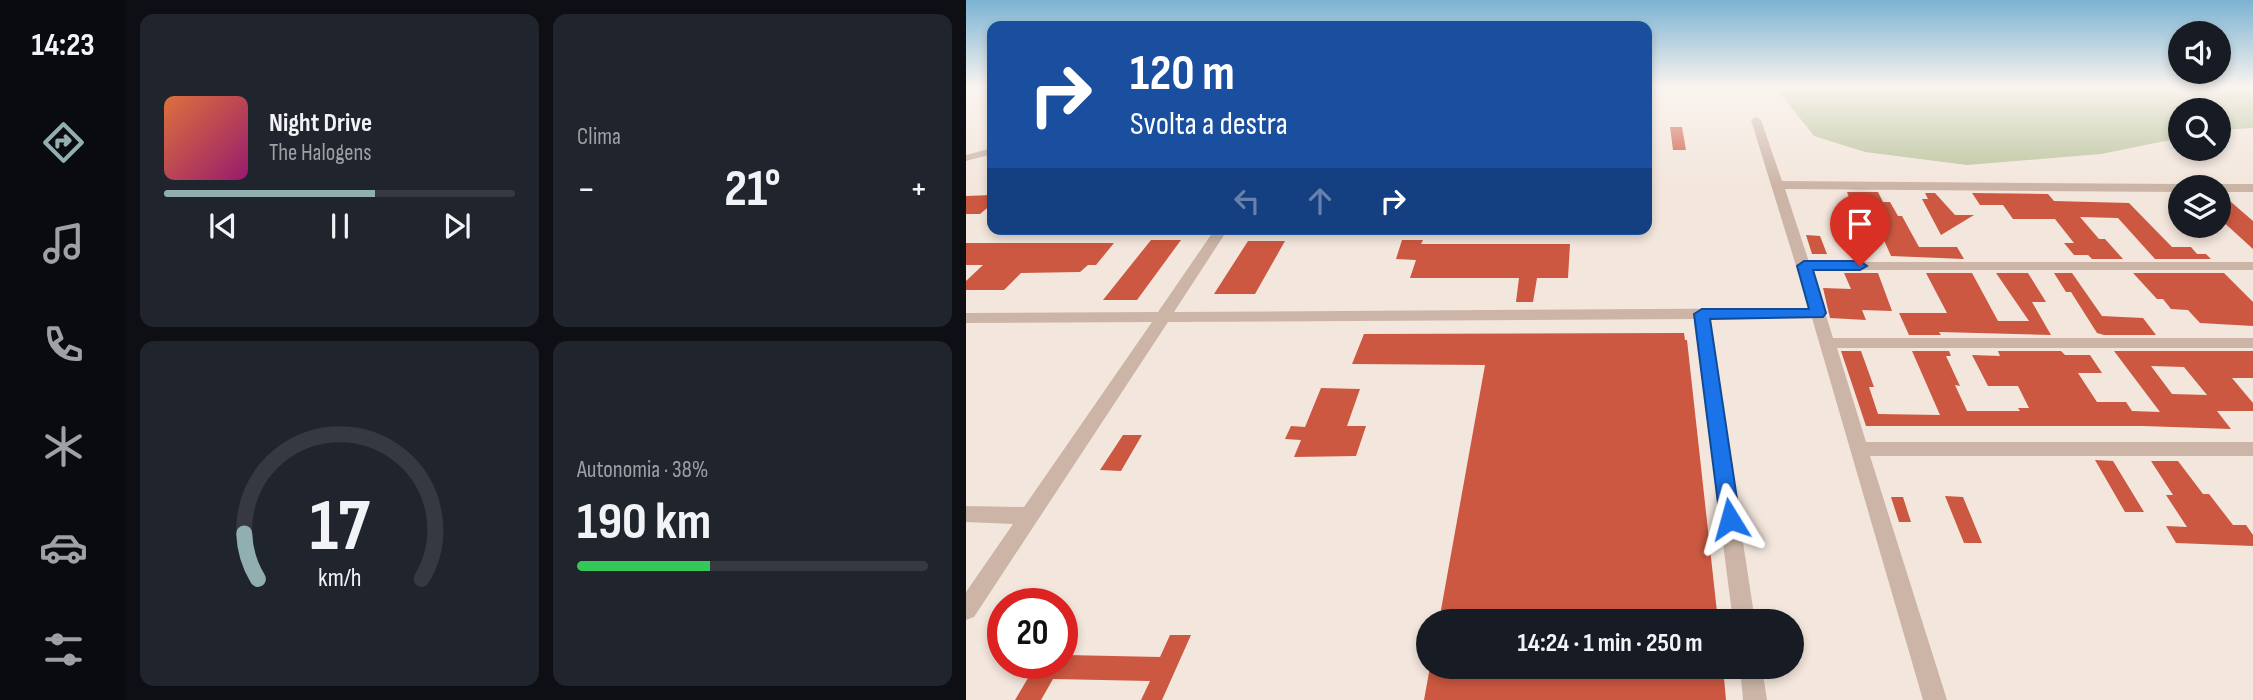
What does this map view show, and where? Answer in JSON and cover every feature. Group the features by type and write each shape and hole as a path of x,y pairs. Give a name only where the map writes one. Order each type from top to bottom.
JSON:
{"street":[{"path":"1756,120 1804,266 1935,700"},
{"path":"966,158 987,152"},
{"path":"1777,185 2168,188"},
{"path":"2231,188 2253,188"},
{"path":"966,610 1218,235"},
{"path":"1804,266 2253,266"},
{"path":"966,318 1818,313"},
{"path":"1702,314 1742,609"},
{"path":"1826,343 2253,342"},
{"path":"1858,451 1872,448 2253,449"},
{"path":"966,514 1030,516"},
{"path":"1752,679 1755,700"}],"green space":[{"path":"1801,120 2168,120 2168,140 2101,154 1967,165 1865,152 1814,136"},
{"path":"2231,120 2253,120 2253,128 2231,129"}],"building":[{"path":"1670,127 1682,127 1686,150 1673,150"},
{"path":"1847,192 1878,192 1883,202 1890,202 1898,216 1902,216 1919,247 1957,247 1964,259 1891,256 1879,229 1849,230 1843,217 1857,217"},
{"path":"1925,193 1935,193 1955,215 1974,215 1941,235 1922,199 1928,199"},
{"path":"1972,193 2048,194 2054,201 2129,203 2172,247 2191,247 2197,254 2206,254 2211,259 2155,259 2118,218 2080,217 2099,239 2105,239 2123,259 2092,259 2088,255 2074,255 2064,243 2074,243 2055,219 2013,219 2003,205 1980,205"},
{"path":"987,195 987,208 980,214 966,214 966,196"},
{"path":"2231,202 2253,221 2253,249 2231,229"},
{"path":"1806,235 1820,236 1827,254 1812,254"},
{"path":"1151,240 1181,240 1137,300 1103,300"},
{"path":"1402,240 1423,240 1421,244 1570,244 1568,278 1537,278 1533,302 1516,302 1519,278 1410,278 1416,260 1396,259"},
{"path":"1248,241 1285,241 1255,294 1214,294"},
{"path":"966,243 1114,243 1096,265 1088,265 1080,272 1021,273 1004,290 966,290 966,281 983,265 966,265"},
{"path":"1844,273 1878,273 1892,311 1862,310 1866,320 1830,318 1823,288 1851,289"},
{"path":"1926,273 1972,273 1998,321 2029,321 1996,273 2028,273 2046,302 2032,302 2051,335 1939,332 1941,335 1909,335 1899,313 1947,313"},
{"path":"2054,273 2072,273 2102,316 2143,318 2156,335 2097,333 2071,292 2066,292"},
{"path":"2133,273 2224,273 2253,302 2253,326 2200,323 2188,310 2171,309 2163,299 2157,299"},
{"path":"1684,333 1687,340 1717,609 1441,609 1485,365 1352,364 1364,334"},
{"path":"1841,351 1861,351 1874,387 1869,387 1878,414 1940,415 1912,351 1949,351 1951,356 1946,356 1960,386 1955,385 1967,411 2020,411 2018,408 2029,408 2018,386 1988,386 1972,355 2000,356 1998,351 2061,351 2065,355 2090,355 2102,373 2078,373 2097,402 2126,402 2132,411 2160,412 2114,351 2253,351 2253,378 2232,378 2253,403 2253,411 2217,411 2231,429 2143,426 1866,426","holes":["2151,366 2184,367 2207,395 2172,394"]},
{"path":"1321,388 1360,389 1347,426 1366,426 1356,456 1294,457 1301,440 1285,439 1291,426 1305,427"},
{"path":"1123,435 1142,435 1121,471 1100,470"},
{"path":"2095,460 2113,461 2144,512 2125,512"},
{"path":"2151,461 2178,461 2203,494 2209,494 2233,525 2246,525 2253,535 2253,546 2176,543 2166,526 2187,527 2166,495 2173,495"},
{"path":"1945,496 1963,497 1982,543 1964,543"},
{"path":"1891,497 1903,497 1911,522 1899,522"},
{"path":"1170,635 1191,635 1162,700 1141,700 1150,681 1053,679 1078,679 1078,655 1160,657"},
{"path":"1027,679 1053,679 1041,700 1015,700"},
{"path":"1428,679 1724,679 1726,700 1424,700"}],"route":[{"path":"1730,519 1702,314 1818,313 1804,266 1860,266"}]}
